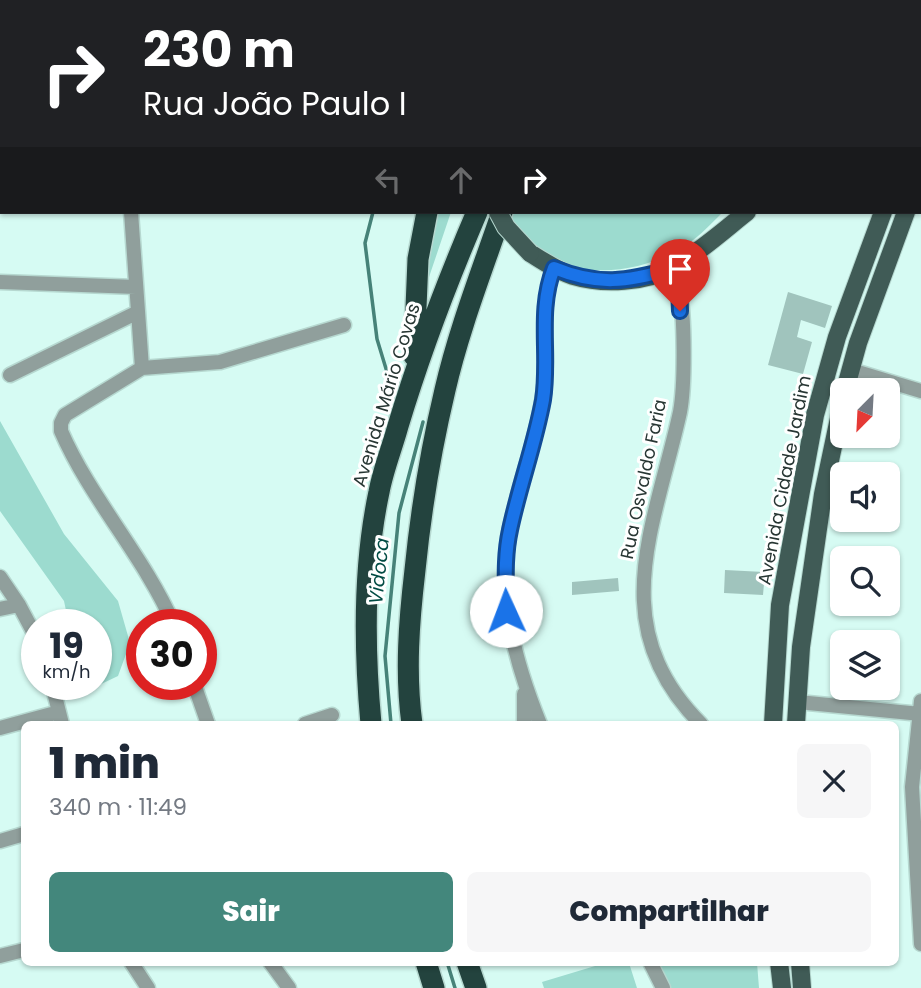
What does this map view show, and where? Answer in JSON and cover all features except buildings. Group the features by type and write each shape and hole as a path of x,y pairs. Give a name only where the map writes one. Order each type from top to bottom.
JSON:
{"highway":[{"path":"413,377 418,259 427,214"},
{"name":"Avenida Mário Covas","path":"371,721 366,670 371,544 379,490 441,296 476,214"},
{"path":"412,721 409,706 409,622 432,449 445,388 499,214"},
{"path":"427,966 434,988"},
{"path":"469,966 478,988"},
{"path":"478,966 478,988"}],"main road":[{"path":"501,214 506,227 530,253 554,268 576,277 612,281 633,280 671,269 745,214"},
{"name":"Avenida Cidade Jardim","path":"773,721 780,605 815,415 837,337 882,214"},
{"path":"849,378 858,343 905,214"},
{"path":"837,337 858,343"},
{"path":"796,721 801,647 822,494 832,448"},
{"path":"779,966 782,988"},
{"path":"800,966 803,988"}],"street":[{"path":"131,214 142,368"},
{"path":"539,721 517,662 506,611 505,570 509,533 542,402 547,368 545,298 554,268"},
{"name":"Rua Osvaldo Faria","path":"671,269 679,289 681,315 681,409 647,543 643,600 656,658 671,687 698,721"},
{"path":"0,282 136,287"},
{"path":"10,375 138,312"},
{"path":"165,609 150,578 87,482 61,432 65,415 142,368 220,362 344,325"},
{"path":"851,370 921,391"},
{"path":"0,578 21,609"},
{"path":"0,610 19,605"},
{"path":"524,681 524,721"},
{"path":"42,721 60,718 56,700"},
{"path":"200,700 207,721"},
{"path":"921,701 912,787 921,944"},
{"path":"798,702 921,714"},
{"path":"314,721 331,715"},
{"path":"0,728 21,724"},
{"path":"0,841 21,835"},
{"path":"0,956 21,951"},
{"path":"134,966 148,988"},
{"path":"273,966 289,988"},
{"path":"652,966 663,988"}],"green space":[{"path":"434,214 450,214 427,283 422,263"},
{"path":"511,214 721,214 702,233 678,250 648,263 614,270 579,268 563,263 543,252 509,220"},
{"path":"0,421 64,534 118,601 126,629 126,654 118,676 112,679 112,609 66,609 64,601 0,511"},
{"path":"595,966 630,966 637,988 544,988 542,982"},
{"path":"660,966 757,966 759,988 671,988"}],"waterway":[{"name":"Vidoca","path":"372,214 365,243 377,339 387,372 398,387"},
{"name":"Vidoca","path":"391,721 385,656 399,513 423,422"},
{"name":"Vidoca","path":"448,966 455,988"}],"route":[{"path":"506,611 505,570 509,533 542,402 547,368 545,298 554,268 576,277 612,281 633,280 671,269 679,289 680,311"}]}
